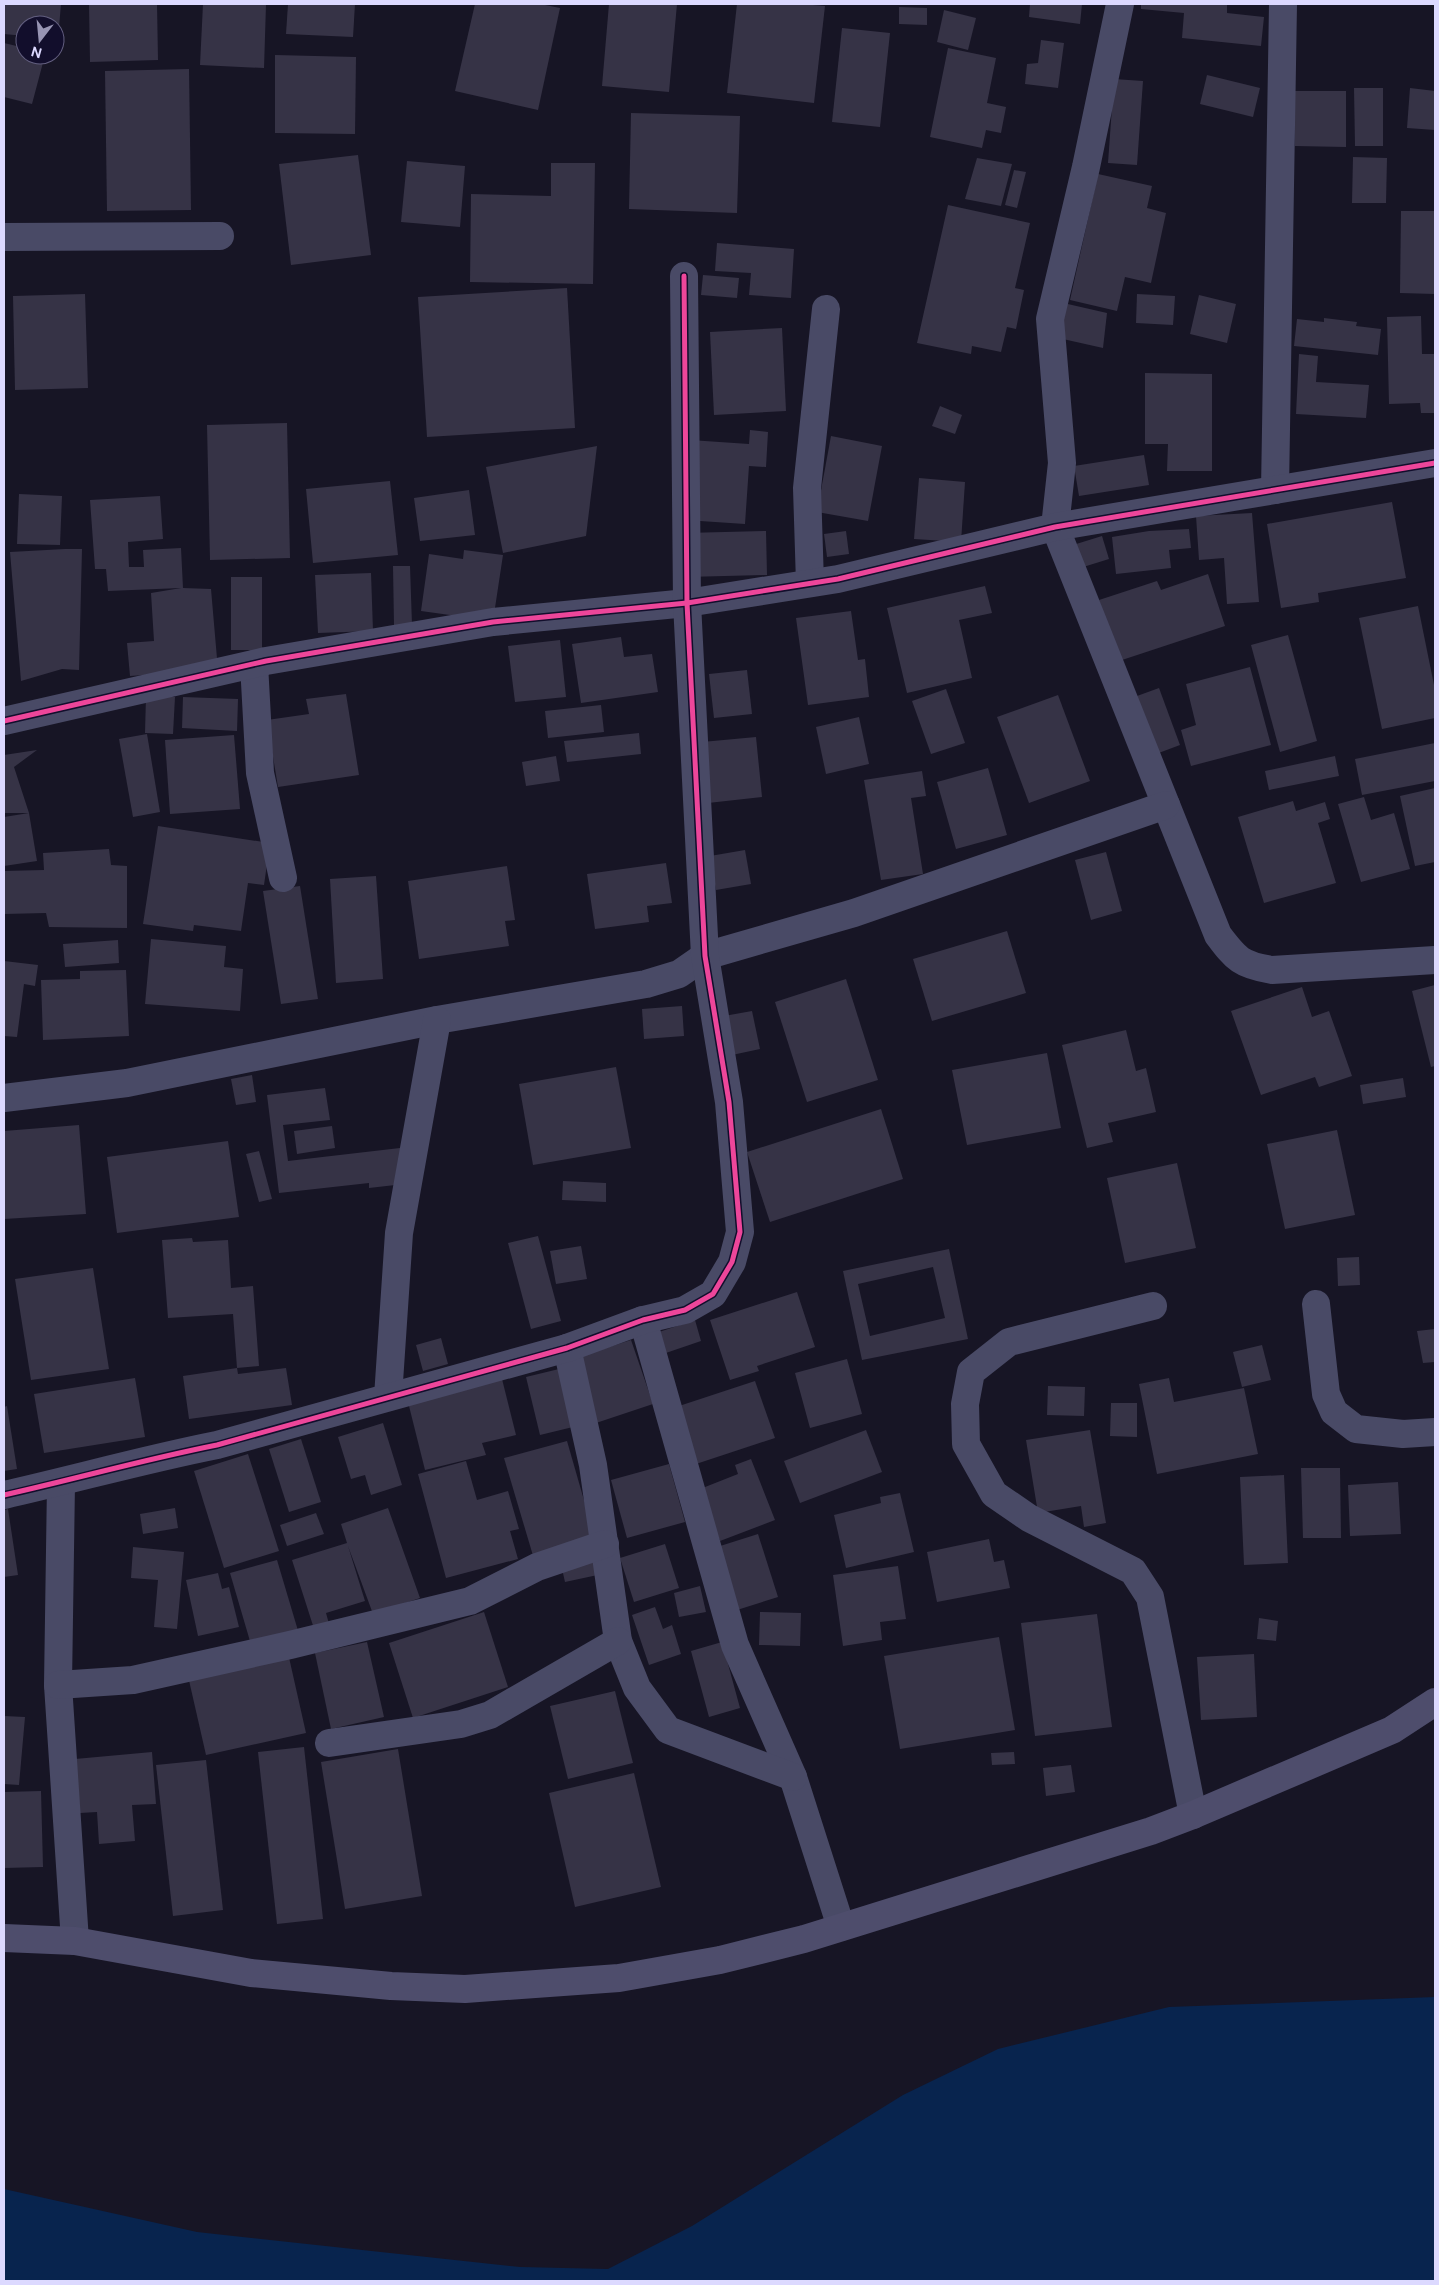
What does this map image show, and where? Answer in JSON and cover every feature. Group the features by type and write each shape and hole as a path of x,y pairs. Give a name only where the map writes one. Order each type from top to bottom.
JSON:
{"main road":[{"path":"4,1938 75,1941 251,1973 392,1986 465,1989 619,1978 720,1960 804,1939 1151,1830 1193,1815 1392,1730 1435,1702"}],"street":[{"path":"1120,4 1086,167 1050,319 1062,463 1055,527 1218,935 1233,955 1250,967 1272,970 1435,960"},
{"path":"1275,490 1283,4"},
{"path":"4,237 220,236"},
{"path":"4,1495 61,1483 166,1455 217,1445 567,1348 643,1320 686,1310 712,1294 732,1262 740,1232 729,1102 705,956 687,603 684,276"},
{"path":"810,583 807,488 826,308"},
{"path":"4,721 254,664 493,622 687,603 838,579 1055,527 1435,464"},
{"path":"254,664 260,773 283,878"},
{"path":"4,1098 127,1083 437,1020 646,984 679,974 705,956 854,913 1166,805"},
{"path":"388,1397 399,1234 437,1020"},
{"path":"1316,1304 1326,1394 1334,1412 1356,1429 1403,1434 1435,1432"},
{"path":"1153,1306 1008,1342 971,1372 965,1404 966,1444 994,1494 1029,1518 1133,1570 1150,1597 1193,1815"},
{"path":"643,1320 735,1645 793,1777 841,1927"},
{"path":"567,1348 593,1465 618,1640 637,1688 668,1730 793,1777"},
{"path":"61,1483 58,1685 75,1941"},
{"path":"58,1685 133,1680 290,1645 470,1600 537,1567 604,1544"},
{"path":"328,1743 461,1724 490,1715 618,1640"}],"water":[{"path":"1435,1997 1435,2281 4,2281 4,2189 197,2232 520,2267 608,2269 692,2226 903,2095 998,2049 1169,2007"}],"building":[{"path":"4,4 61,4 60,15 15,15 15,35 4,34"},
{"path":"89,4 157,4 158,60 90,62"},
{"path":"203,4 266,4 264,68 200,65"},
{"path":"288,4 355,4 353,37 286,34"},
{"path":"475,4 540,4 560,8 538,110 455,91"},
{"path":"609,4 677,4 669,92 602,86"},
{"path":"737,4 825,6 814,103 727,93"},
{"path":"1030,4 1082,4 1080,24 1029,17"},
{"path":"1141,4 1227,4 1227,13 1264,17 1261,46 1182,38 1184,13 1141,9"},
{"path":"899,7 927,8 927,25 899,24"},
{"path":"944,10 976,18 968,50 937,42"},
{"path":"842,28 890,33 880,127 832,122"},
{"path":"1041,40 1064,43 1058,88 1025,84 1027,64 1038,63"},
{"path":"4,43 15,46 15,65 42,65 32,104 4,97"},
{"path":"948,48 996,58 987,103 1006,107 1001,133 986,130 982,148 930,137"},
{"path":"275,55 356,57 355,134 275,133"},
{"path":"189,69 191,210 107,211 105,71"},
{"path":"1207,75 1260,88 1253,117 1200,104"},
{"path":"1114,79 1143,81 1137,165 1108,163"},
{"path":"1354,88 1383,88 1383,146 1355,146"},
{"path":"1410,88 1435,91 1435,130 1407,128"},
{"path":"1294,91 1346,91 1346,147 1295,146"},
{"path":"631,113 740,116 737,213 629,209"},
{"path":"358,155 371,255 291,265 279,164"},
{"path":"1353,157 1387,158 1386,203 1352,203"},
{"path":"977,158 1012,164 1001,206 965,199"},
{"path":"407,161 465,166 460,227 401,222"},
{"path":"551,163 595,163 593,284 470,282 471,194 551,196"},
{"path":"1014,170 1026,172 1017,208 1005,205"},
{"path":"1098,174 1152,186 1147,208 1166,213 1151,283 1125,277 1117,311 1070,300"},
{"path":"948,205 1030,223 1015,288 1024,290 1016,329 1007,327 1001,352 972,346 971,354 917,343"},
{"path":"1401,211 1435,211 1435,294 1400,293"},
{"path":"717,243 794,249 791,298 749,295 751,273 715,271"},
{"path":"703,275 739,278 737,298 701,295"},
{"path":"567,288 575,428 427,437 418,297"},
{"path":"85,294 88,388 15,390 13,296"},
{"path":"1137,294 1175,296 1173,325 1136,323"},
{"path":"1199,295 1236,304 1227,343 1190,334"},
{"path":"1059,302 1107,313 1103,348 1054,337"},
{"path":"1421,316 1422,354 1435,354 1435,413 1421,413 1420,403 1389,404 1387,317"},
{"path":"1324,318 1357,322 1356,326 1381,329 1378,355 1294,346 1297,319 1324,322"},
{"path":"782,328 786,411 714,415 710,332"},
{"path":"1299,354 1318,356 1316,382 1369,385 1366,418 1296,414"},
{"path":"1145,373 1212,374 1212,471 1167,471 1168,444 1145,444"},
{"path":"940,406 962,415 955,434 932,426"},
{"path":"287,423 290,558 210,560 207,425"},
{"path":"750,430 768,432 766,467 749,466 745,524 685,520 690,440 749,444"},
{"path":"831,436 882,446 868,521 817,512"},
{"path":"597,446 586,536 503,553 486,467"},
{"path":"1144,455 1149,485 1079,496 1074,466"},
{"path":"919,478 965,482 961,542 914,539"},
{"path":"390,481 398,555 313,563 306,489"},
{"path":"469,490 475,535 420,541 414,498"},
{"path":"19,494 62,496 60,545 17,544"},
{"path":"160,496 163,539 128,542 129,567 144,567 143,550 181,548 183,588 211,589 218,670 130,676 127,643 154,641 151,593 181,588 108,591 106,569 95,569 90,500"},
{"path":"1392,502 1406,578 1318,593 1319,602 1281,608 1267,524"},
{"path":"1252,513 1259,602 1227,604 1224,558 1199,560 1196,516"},
{"path":"1189,529 1191,548 1169,550 1171,568 1116,574 1112,537 1149,531"},
{"path":"766,531 767,575 686,577 685,533"},
{"path":"846,531 849,554 827,557 824,534"},
{"path":"1102,536 1109,559 1080,568 1073,545"},
{"path":"82,549 79,670 62,669 21,681 10,552"},
{"path":"464,550 503,555 493,621 421,611 429,554 463,559"},
{"path":"393,566 410,566 412,625 394,625"},
{"path":"371,573 373,631 318,633 315,575"},
{"path":"1208,574 1225,626 1119,661 1099,600 1157,581 1161,590"},
{"path":"231,577 262,577 262,650 231,650"},
{"path":"985,586 992,613 959,620 972,678 907,693 887,608"},
{"path":"1418,606 1435,690 1435,718 1382,729 1359,618"},
{"path":"851,611 858,660 865,659 869,697 808,705 796,618"},
{"path":"1288,635 1317,741 1280,752 1251,645"},
{"path":"621,637 624,657 652,654 658,692 581,703 572,644"},
{"path":"560,640 566,697 515,702 508,646"},
{"path":"1250,667 1271,745 1191,766 1181,730 1196,725 1186,684"},
{"path":"747,670 752,714 714,718 709,674"},
{"path":"1159,688 1180,745 1148,757 1126,700"},
{"path":"946,689 965,743 931,754 912,701"},
{"path":"346,694 359,775 278,787 267,720 309,714 306,699"},
{"path":"1058,695 1090,781 1029,803 997,717"},
{"path":"146,696 175,697 173,734 145,733"},
{"path":"183,697 238,699 237,731 182,728"},
{"path":"601,705 604,732 548,738 545,711"},
{"path":"859,717 869,764 826,774 816,727"},
{"path":"639,733 641,754 567,762 564,741"},
{"path":"147,734 160,812 133,817 119,739"},
{"path":"234,735 240,809 170,814 165,740"},
{"path":"756,737 762,797 708,803 702,742"},
{"path":"1435,743 1435,781 1362,795 1355,759"},
{"path":"37,750 14,767 29,813 4,813 4,755"},
{"path":"556,756 560,781 526,786 522,762"},
{"path":"1335,756 1339,776 1269,790 1265,771"},
{"path":"988,768 1007,835 956,849 937,782"},
{"path":"922,771 926,796 911,798 923,874 881,880 864,780"},
{"path":"1435,788 1435,862 1415,866 1400,796"},
{"path":"1364,797 1371,820 1394,813 1410,869 1361,882 1338,804"},
{"path":"1293,801 1296,811 1325,802 1330,819 1318,823 1336,883 1264,903 1238,817"},
{"path":"29,813 37,861 4,866 4,817"},
{"path":"158,826 270,843 264,885 248,883 241,931 194,925 193,931 143,924"},
{"path":"109,849 111,865 127,866 127,928 49,927 46,913 4,914 4,871 44,870 43,853"},
{"path":"745,850 751,884 716,890 710,856"},
{"path":"1106,852 1122,911 1091,920 1075,860"},
{"path":"666,863 672,903 647,906 649,922 595,929 587,874"},
{"path":"507,866 515,920 505,921 509,946 419,959 408,881"},
{"path":"376,876 383,979 336,983 330,879"},
{"path":"300,886 318,999 281,1004 263,891"},
{"path":"1007,931 1026,993 932,1021 913,959"},
{"path":"151,939 226,946 224,967 243,969 240,1011 145,1004"},
{"path":"118,940 119,963 65,967 63,944"},
{"path":"4,961 38,965 35,986 24,984 17,1037 4,1036"},
{"path":"126,970 129,1036 43,1040 41,980 80,979 80,971"},
{"path":"846,979 878,1080 807,1102 775,1002"},
{"path":"1435,985 1435,1066 1431,1067 1412,991"},
{"path":"1302,987 1312,1017 1329,1011 1352,1076 1319,1087 1315,1077 1261,1095 1231,1011"},
{"path":"682,1006 684,1036 644,1039 642,1009"},
{"path":"752,1011 760,1049 732,1055 724,1016"},
{"path":"1126,1030 1136,1071 1146,1068 1156,1112 1108,1123 1113,1142 1087,1148 1062,1045"},
{"path":"1047,1053 1061,1128 967,1145 952,1070"},
{"path":"616,1067 631,1148 533,1165 519,1084"},
{"path":"252,1075 256,1102 236,1105 231,1079"},
{"path":"1403,1078 1406,1097 1363,1104 1360,1085"},
{"path":"325,1088 330,1120 283,1125 288,1161 400,1148 404,1184 369,1188 369,1183 279,1193 267,1095"},
{"path":"881,1109 903,1179 770,1222 747,1152"},
{"path":"79,1125 86,1214 4,1219 4,1131"},
{"path":"332,1126 335,1148 297,1154 294,1131"},
{"path":"1337,1130 1355,1215 1285,1229 1267,1144"},
{"path":"228,1141 239,1217 117,1233 107,1157"},
{"path":"259,1151 272,1199 259,1202 246,1154"},
{"path":"1177,1163 1196,1248 1125,1263 1107,1178"},
{"path":"563,1181 606,1183 606,1202 562,1200"},
{"path":"538,1236 561,1321 531,1329 508,1243"},
{"path":"192,1238 193,1242 228,1240 231,1288 253,1286 259,1366 237,1368 233,1314 168,1318 162,1240"},
{"path":"581,1246 587,1279 556,1284 550,1251"},
{"path":"949,1249 968,1339 862,1360 843,1271","holes":["933,1267 945,1318 870,1336 858,1284"]},
{"path":"1359,1257 1360,1285 1338,1286 1337,1258"},
{"path":"93,1268 109,1369 31,1380 15,1279"},
{"path":"797,1292 815,1347 757,1366 759,1371 730,1380 710,1320"},
{"path":"695,1320 701,1341 660,1355 653,1334"},
{"path":"1435,1329 1435,1362 1423,1363 1417,1331"},
{"path":"441,1338 448,1364 423,1371 416,1345"},
{"path":"631,1340 653,1404 593,1424 581,1356"},
{"path":"1262,1345 1271,1380 1242,1387 1233,1352"},
{"path":"847,1359 862,1414 810,1428 795,1373"},
{"path":"237,1368 238,1374 286,1368 292,1405 189,1419 183,1376"},
{"path":"559,1369 573,1427 540,1435 526,1377"},
{"path":"501,1375 516,1435 482,1443 486,1455 425,1470 407,1398"},
{"path":"135,1378 145,1437 44,1453 34,1394"},
{"path":"1169,1378 1174,1402 1244,1388 1258,1454 1157,1474 1139,1384"},
{"path":"755,1381 775,1438 696,1464 676,1407"},
{"path":"1048,1386 1085,1387 1084,1416 1047,1415"},
{"path":"1111,1403 1137,1403 1137,1437 1110,1436"},
{"path":"7,1406 17,1469 4,1471 4,1407"},
{"path":"383,1423 402,1485 371,1495 365,1475 351,1479 338,1437"},
{"path":"866,1430 882,1472 800,1503 784,1461"},
{"path":"1090,1430 1106,1523 1084,1527 1081,1506 1038,1513 1026,1440"},
{"path":"301,1439 321,1502 289,1512 269,1449"},
{"path":"567,1441 596,1542 534,1559 504,1458"},
{"path":"248,1454 279,1551 224,1568 194,1471"},
{"path":"751,1459 775,1520 720,1541 700,1489 738,1474 735,1465"},
{"path":"466,1461 477,1500 508,1491 519,1529 510,1531 518,1559 446,1578 418,1474"},
{"path":"669,1464 685,1522 627,1538 611,1480"},
{"path":"1301,1468 1340,1468 1341,1538 1303,1538"},
{"path":"1284,1475 1288,1563 1244,1565 1240,1477"},
{"path":"1398,1482 1401,1534 1350,1536 1348,1485"},
{"path":"900,1493 914,1552 846,1568 834,1515 881,1503 880,1497"},
{"path":"175,1508 178,1528 143,1534 140,1514"},
{"path":"388,1508 420,1598 373,1614 348,1546 365,1601 326,1613 331,1631 316,1635 292,1560 347,1543 341,1524"},
{"path":"8,1509 18,1575 4,1577 4,1510"},
{"path":"316,1513 324,1534 287,1546 280,1525"},
{"path":"758,1534 778,1597 737,1610 717,1547"},
{"path":"989,1539 994,1562 1004,1560 1010,1588 937,1602 927,1552"},
{"path":"665,1544 679,1588 634,1602 620,1558"},
{"path":"133,1547 184,1552 177,1629 154,1627 158,1580 131,1578"},
{"path":"602,1552 607,1573 565,1582 560,1560"},
{"path":"277,1560 299,1634 252,1648 230,1573"},
{"path":"898,1566 906,1619 880,1622 882,1640 843,1646 833,1575"},
{"path":"218,1573 222,1589 229,1587 239,1627 198,1636 186,1580"},
{"path":"700,1586 706,1612 679,1617 674,1593"},
{"path":"655,1607 663,1629 672,1625 681,1654 649,1665 632,1615"},
{"path":"484,1612 508,1687 413,1718 389,1643"},
{"path":"760,1612 801,1613 800,1646 759,1645"},
{"path":"1097,1614 1112,1727 1035,1736 1021,1623"},
{"path":"1259,1618 1278,1621 1276,1641 1257,1639"},
{"path":"999,1637 1015,1730 900,1749 884,1656"},
{"path":"367,1642 384,1717 331,1729 315,1653"},
{"path":"722,1642 740,1708 709,1717 691,1651"},
{"path":"288,1653 306,1733 206,1755 188,1676"},
{"path":"1254,1654 1257,1717 1201,1720 1197,1657"},
{"path":"615,1691 633,1763 568,1779 550,1706"},
{"path":"4,1716 25,1717 19,1785 4,1784"},
{"path":"304,1747 323,1919 277,1924 258,1752"},
{"path":"398,1749 422,1896 345,1909 321,1762"},
{"path":"152,1752 156,1804 132,1805 135,1841 99,1844 97,1812 80,1813 75,1759"},
{"path":"1014,1752 1015,1764 992,1765 991,1753"},
{"path":"206,1760 223,1910 173,1916 156,1765"},
{"path":"1071,1765 1075,1792 1046,1796 1043,1768"},
{"path":"634,1773 661,1887 575,1907 549,1793"},
{"path":"41,1791 43,1867 4,1868 4,1792"}],"cycle path":[{"path":"4,1495 217,1445 567,1348 643,1320 685,1310 713,1294 732,1262 740,1232 729,1102 705,956 687,603 684,276"},
{"path":"4,721 266,661 493,622 687,603 838,579 1055,527 1435,463"}]}
